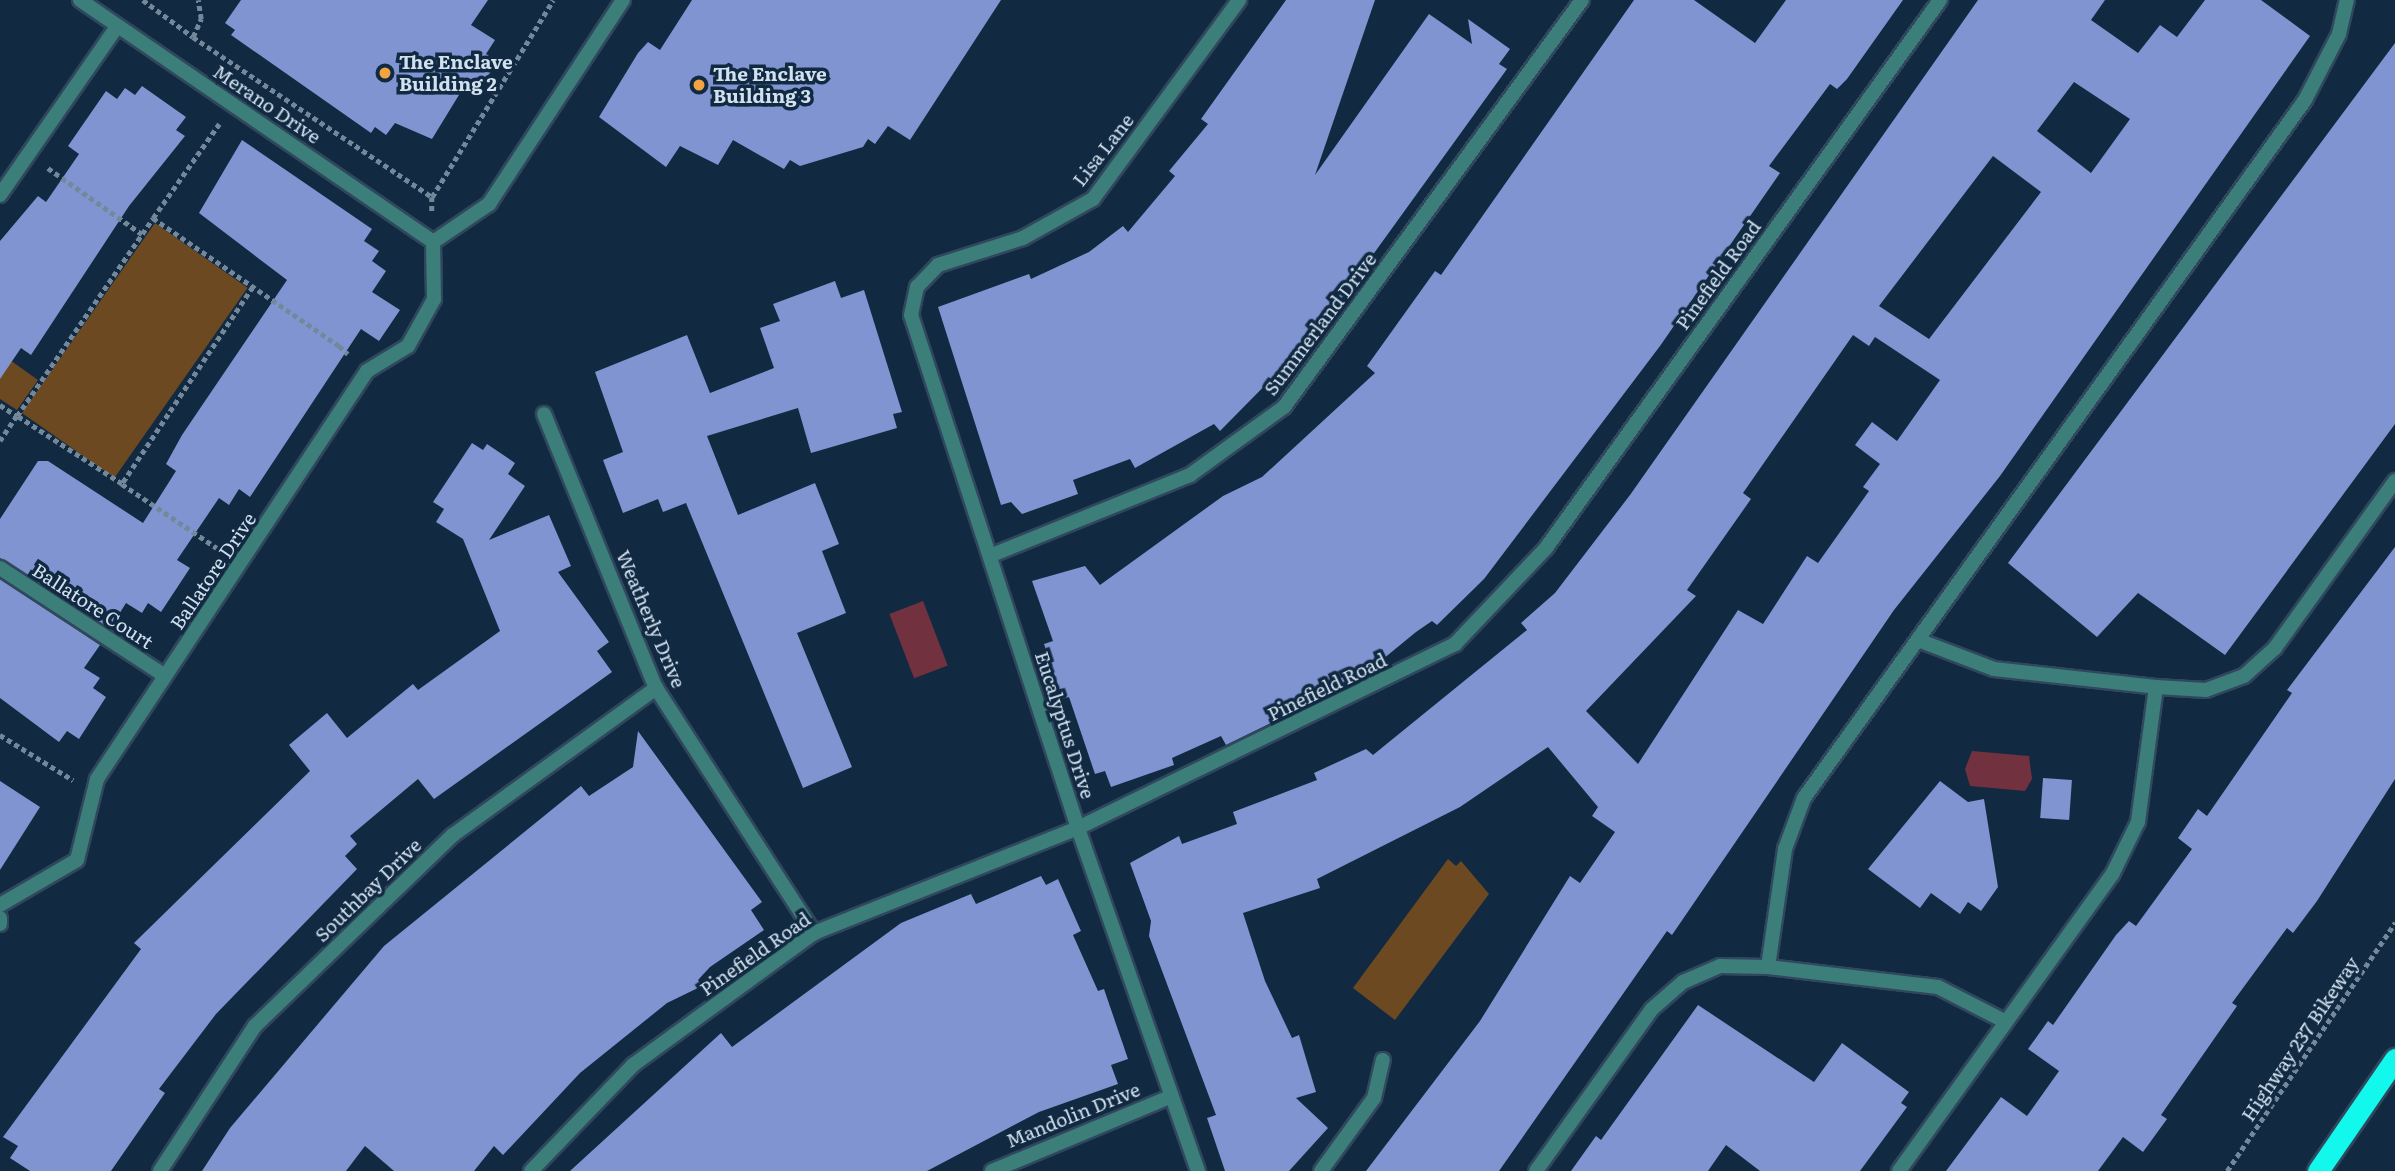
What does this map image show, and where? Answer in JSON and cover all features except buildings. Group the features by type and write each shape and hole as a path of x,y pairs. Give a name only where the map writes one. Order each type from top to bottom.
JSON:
{"highway":[{"path":"2318,1171 2395,1059"}],"lane":[{"name":"Merano Drive","path":"80,0 116,28 233,104 433,242"},
{"path":"433,242 489,204 623,0"},
{"name":"Lisa Lane","path":"917,287 939,265 1023,238 1093,199 1239,0"},
{"name":"Summerland Drive","path":"992,555 1190,475 1284,407 1583,0"},
{"name":"Pinefield Road","path":"531,1171 633,1065 814,933 1078,828 1455,644 1546,548 1940,0"},
{"path":"1768,967 1784,849 1804,799 2305,100 2339,34 2347,0"},
{"path":"0,195 116,28"},
{"name":"Ballatore Drive","path":"0,905 78,860 97,779 242,565 367,371 408,346 434,299 433,242"},
{"name":"Eucalyptus Drive","path":"917,287 911,315 918,346 992,555 1078,828 1198,1171"},
{"name":"Weatherly Drive","path":"544,414 656,688 814,933"},
{"path":"1918,640 1994,669 2206,690 2244,676 2275,648 2395,481"},
{"name":"Ballatore Court","path":"0,568 165,676"},
{"path":"1899,1171 2112,875 2138,822 2156,687"},
{"name":"Southbay Drive","path":"160,1171 265,1016 453,835 656,688"},
{"path":"0,918 0,925"},
{"path":"1536,1171 1652,1009 1684,982 1720,966 1768,967 1938,987 2006,1022"},
{"path":"1321,1171 1374,1098 1383,1060"},
{"name":"Mandolin Drive","path":"992,1171 1170,1097"}],"path":[{"path":"143,0 193,37 432,197"},
{"path":"193,37 201,19 198,0"},
{"path":"433,242 432,197 553,0"},
{"path":"0,441 233,104"},
{"path":"28,154 142,234"},
{"path":"153,218 367,371"},
{"path":"122,484 253,287"},
{"path":"0,405 242,565"},
{"path":"0,734 69,780 97,779"},
{"name":"Highway 237 Bikeway","path":"2227,1171 2395,923"}],"shaded area":[{"path":"155,223 248,288 114,478 22,413"},
{"path":"0,353 38,380 17,410 0,399"},
{"path":"923,601 948,665 914,678 889,614"},
{"path":"1972,751 2029,756 2032,779 2025,791 1970,786 1965,769"},
{"path":"1448,859 1456,866 1461,861 1489,894 1395,1020 1353,988"}],"place":[{"name":"The Enclave Building 2","path":"385,73"},
{"name":"The Enclave Building 3","path":"699,85"}]}
